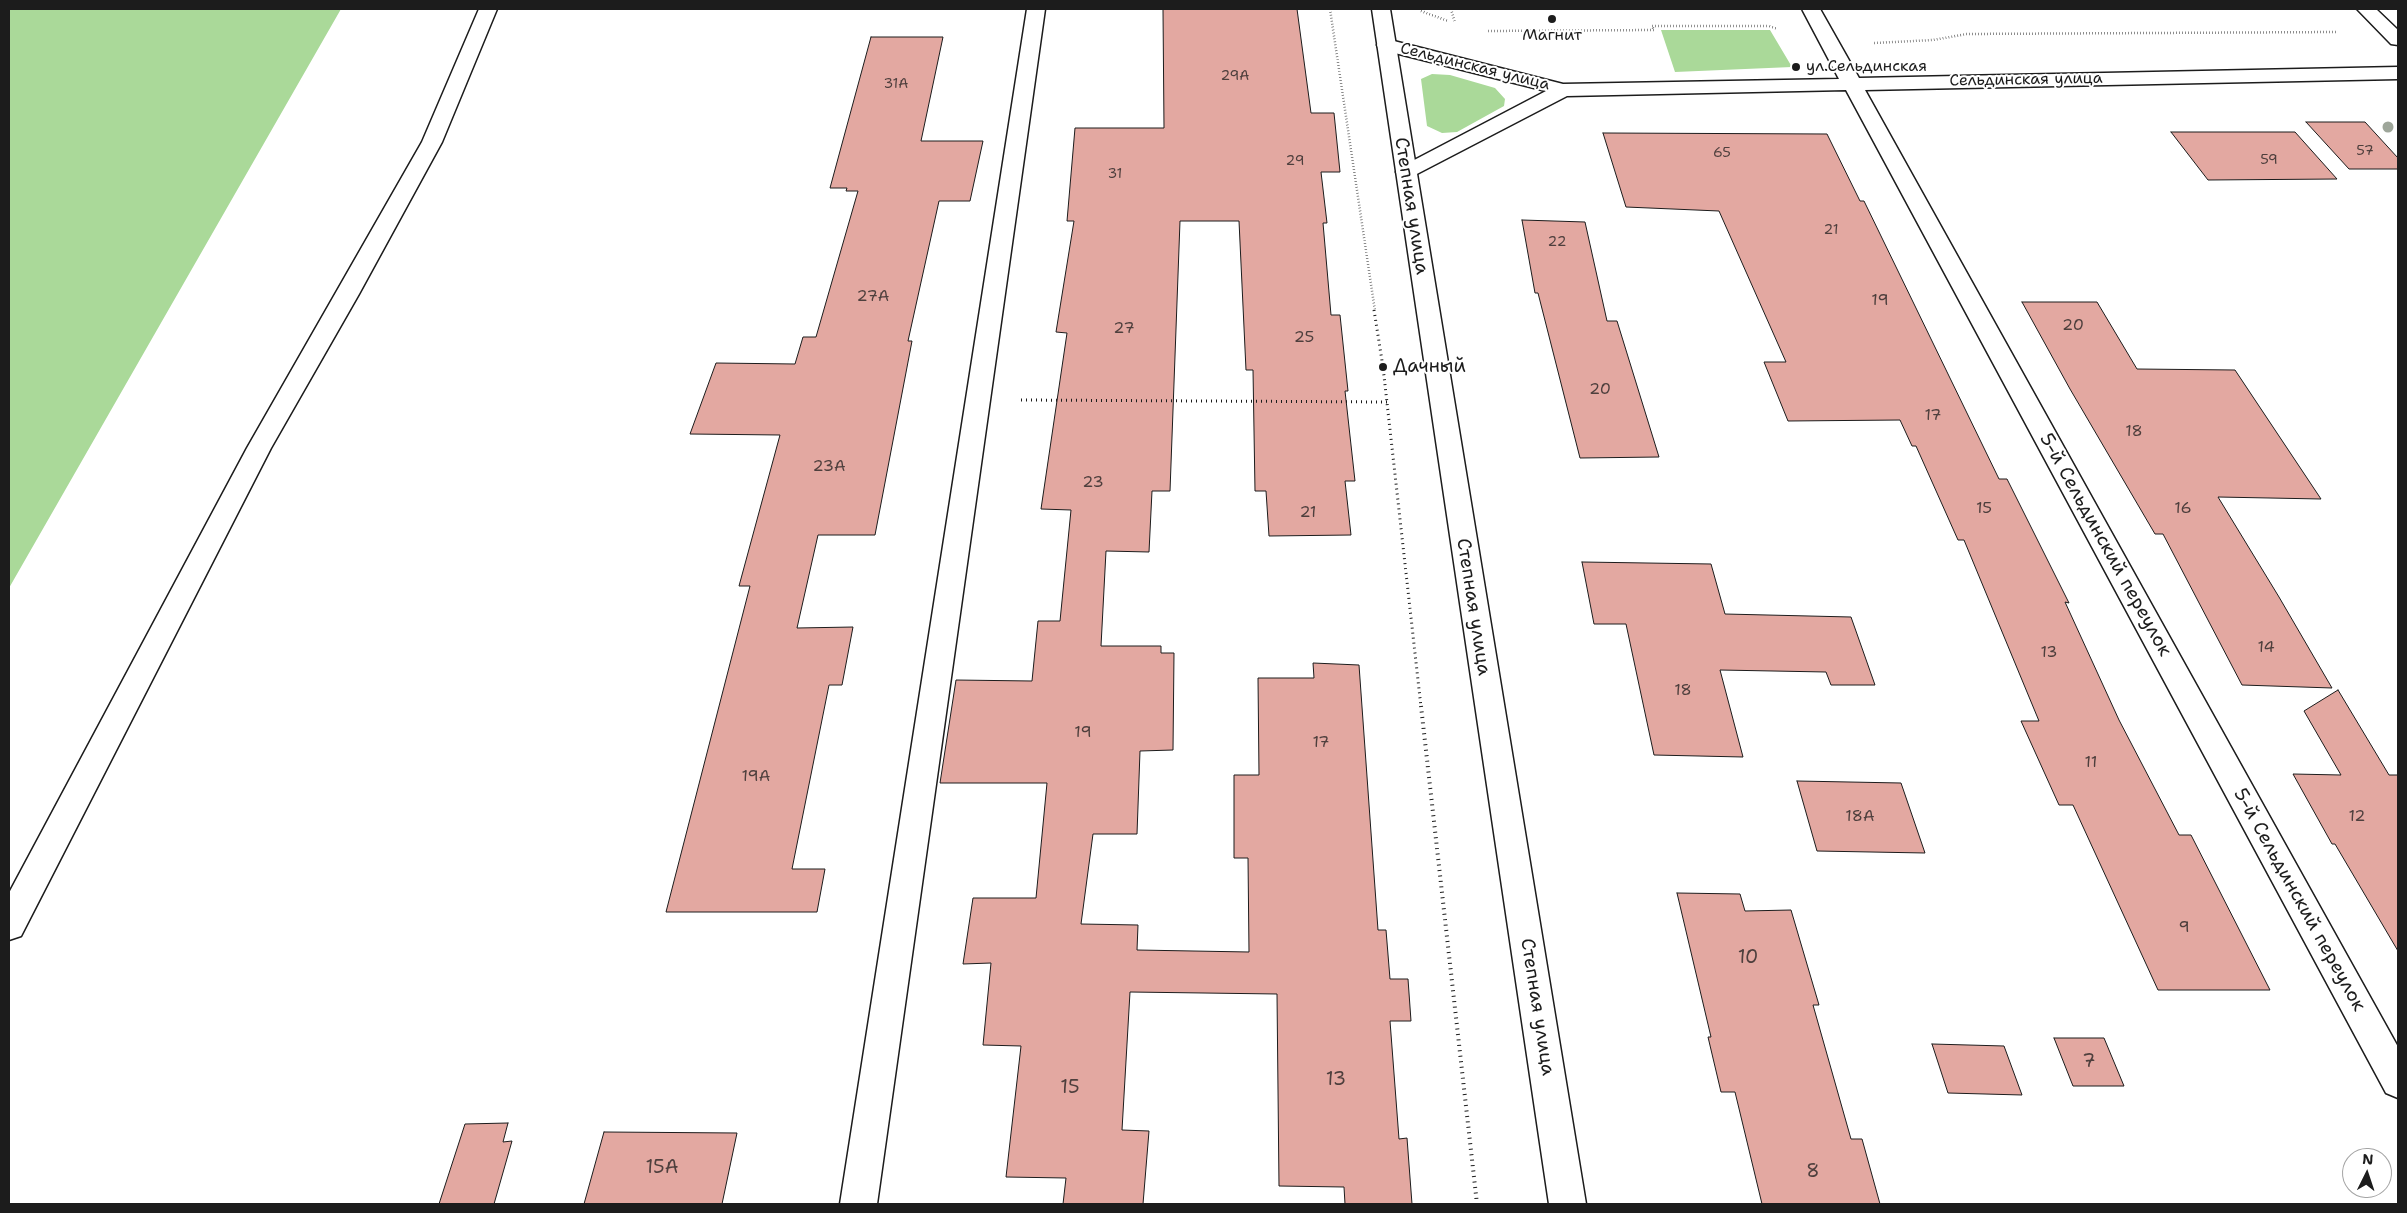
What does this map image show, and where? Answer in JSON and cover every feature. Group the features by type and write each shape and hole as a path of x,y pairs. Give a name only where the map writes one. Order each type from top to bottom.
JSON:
{"street":[{"path":"9,925 259,448 348,294 432,142 488,9"},
{"path":"858,1204 1036,9"},
{"name":"Степная улица","path":"1381,9 1568,1204"},
{"name":"5-й Сельдинский переулок","path":"1811,9 2398,1081"},
{"path":"2366,9 2394,36"},
{"name":"Сельдинская улица","path":"1386,44 1563,90 2398,73"},
{"name":"Сельдинская улица","path":"1406,172 1563,90"}],"path":[{"path":"1330,9 1387,402 1478,1204"},
{"path":"1413,9 1455,23 1451,9"},
{"path":"1482,29 1491,32 1654,30 1652,26 1769,26 1816,44 1933,40 1967,34 2394,36"},
{"path":"978,400 1387,402"}],"green space":[{"path":"9,9 341,9 9,588"},
{"path":"1661,30 1770,30 1792,67 1675,72"},
{"path":"1432,74 1450,75 1495,88 1505,99 1504,106 1457,132 1442,133 1427,126 1421,79"}],"building":[{"path":"1163,9 1297,9 1311,113 1334,113 1340,172 1321,172 1327,223 1323,223 1331,315 1340,315 1348,391 1345,391 1355,481 1345,481 1351,535 1269,536 1266,491 1255,491 1253,370 1246,370 1239,221 1180,221 1170,491 1152,491 1149,552 1106,551 1101,646 1161,646 1161,653 1174,653 1173,750 1140,751 1137,834 1093,834 1081,924 1138,925 1137,950 1249,952 1248,858 1234,858 1234,775 1259,775 1258,678 1314,678 1313,663 1359,665 1378,930 1386,930 1390,979 1408,979 1411,1021 1390,1021 1399,1139 1407,1138 1412,1204 1345,1204 1344,1187 1279,1186 1277,994 1130,992 1122,1130 1149,1131 1143,1204 1063,1204 1066,1178 1006,1177 1021,1046 983,1045 991,963 963,964 973,898 1036,898 1047,783 940,783 956,680 1032,681 1038,621 1060,621 1071,510 1041,509 1067,333 1056,332 1074,221 1067,221 1075,128 1164,128"},
{"path":"871,37 943,37 921,141 983,141 970,201 939,201 908,341 912,341 875,535 818,535 797,628 853,627 842,685 829,685 792,869 825,869 817,912 666,912 750,586 739,586 780,435 690,434 716,363 795,364 803,337 816,337 858,191 846,191 847,188 830,188"},
{"path":"2306,122 2365,122 2398,158 2398,169 2349,169"},
{"path":"2171,132 2295,132 2337,179 2208,180"},
{"path":"1603,133 1827,134 1860,201 1864,201 1999,479 2007,479 2069,603 2065,602 2119,720 2179,835 2191,835 2270,990 2158,990 2073,805 2059,805 2021,721 2039,721 1964,540 1958,540 1916,446 1912,446 1900,420 1788,421 1764,362 1786,362 1719,211 1626,207"},
{"path":"1522,220 1585,222 1607,321 1617,321 1659,457 1580,458 1538,293 1535,293"},
{"path":"2022,302 2097,302 2137,369 2235,370 2321,499 2218,497 2332,688 2242,685 2163,534 2155,534 2070,389"},
{"path":"1582,562 1711,564 1725,614 1851,617 1875,685 1831,685 1826,672 1720,670 1743,757 1654,755 1626,624 1594,624"},
{"path":"2338,690 2389,775 2398,775 2398,951 2335,844 2332,844 2293,774 2341,775 2304,711"},
{"path":"1797,781 1901,783 1925,853 1817,851"},
{"path":"1677,893 1740,894 1745,911 1791,910 1819,1005 1813,1005 1851,1139 1862,1139 1880,1204 1762,1204 1735,1092 1721,1092 1708,1037 1711,1037"},
{"path":"2054,1038 2104,1038 2124,1086 2073,1086"},
{"path":"1932,1044 2004,1046 2022,1095 1948,1093"},
{"path":"508,1123 503,1142 512,1141 494,1204 439,1204 465,1124"},
{"path":"604,1132 737,1133 722,1204 584,1204"}],"place":[{"name":"Магнит","path":"1552,19"},
{"name":"ул.Сельдинская","path":"1796,67"},
{"name":"Дачный","path":"1383,367"}]}
